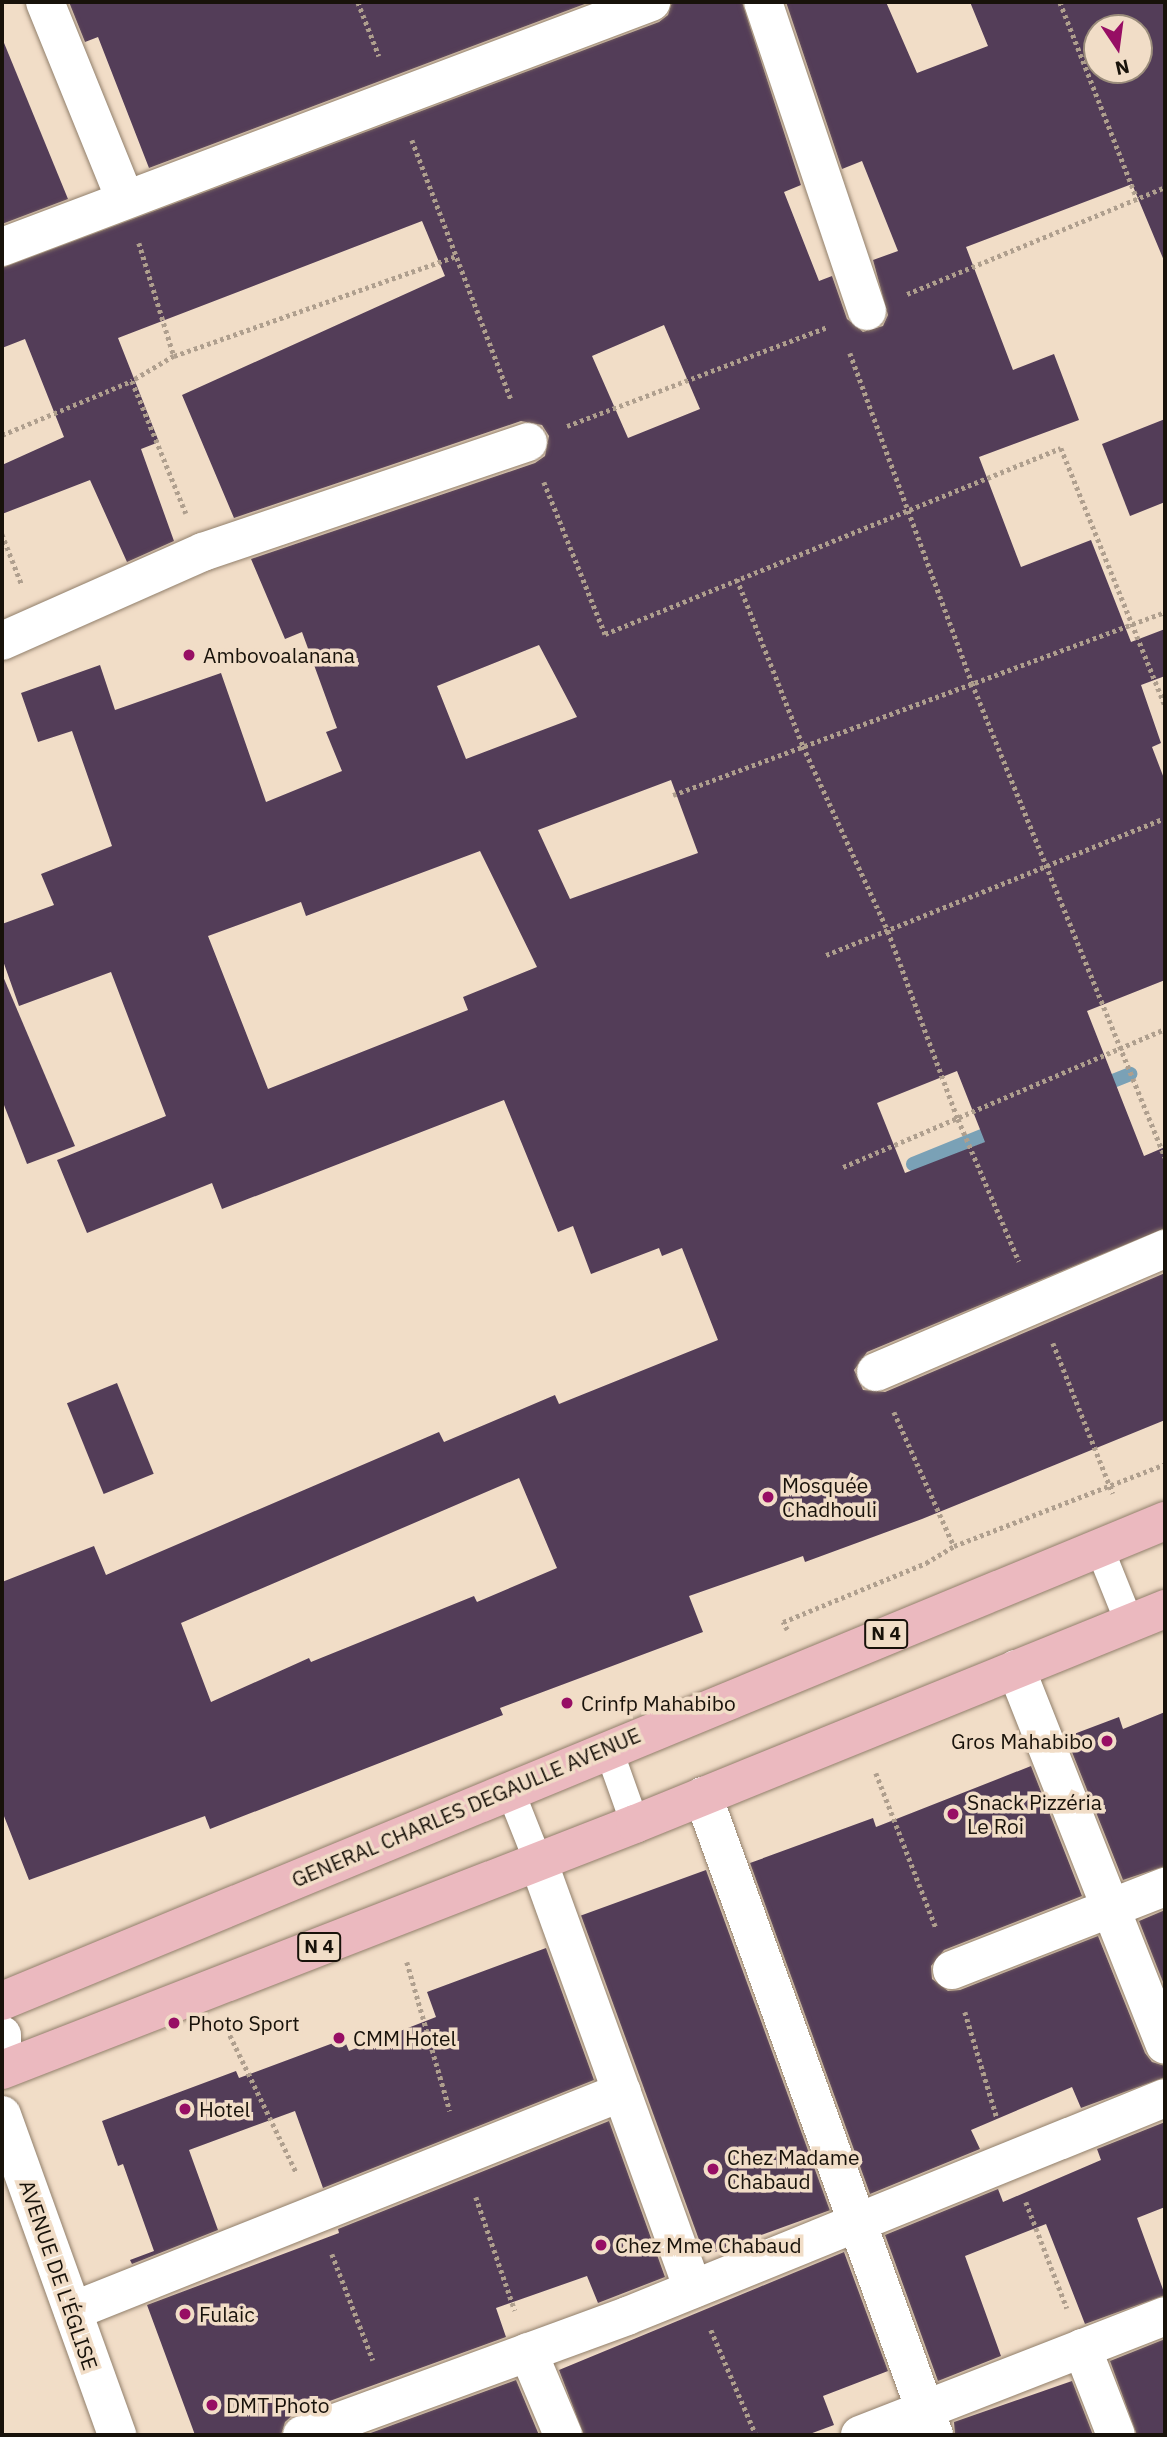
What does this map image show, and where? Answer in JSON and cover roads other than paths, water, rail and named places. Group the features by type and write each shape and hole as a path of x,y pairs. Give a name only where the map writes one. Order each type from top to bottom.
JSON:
{"main road":[{"name":"GENERAL CHARLES DEGAULLE AVENUE","path":"2,2001 509,1788 1165,1521"},
{"name":"N 4","path":"2,2070 635,1824 1165,1609"}],"street":[{"path":"46,2 125,199"},
{"path":"2,247 409,90 651,2"},
{"path":"763,2 867,310"},
{"path":"2,641 202,552 528,442"},
{"path":"876,1372 1165,1249"},
{"path":"1016,1669 1165,2045"},
{"path":"703,1796 929,2423"},
{"path":"538,1861 693,2289"},
{"path":"952,1970 1165,1887"},
{"path":"2,2035 2,2051"},
{"path":"73,2311 622,2092"},
{"path":"302,2435 627,2316 1165,2098"},
{"name":"AVENUE DE L'ÉGLISE","path":"2,2115 117,2435"},
{"path":"860,2435 929,2423 1082,2348 1165,2316"},
{"path":"1082,2348 1116,2435"},
{"path":"528,2352 563,2435"}],"lane":[{"path":"1099,1547 1130,1624"},
{"path":"607,1748 635,1824"},
{"path":"509,1788 538,1861"}],"waterway":[{"path":"1098,1087 1130,1074"},
{"path":"913,1164 999,1129"}],"place":[{"name":"Ambovoalanana","path":"189,655"},
{"name":"Mosquée Chadhouli","path":"768,1497"},
{"name":"Crinfp Mahabibo","path":"567,1703"},
{"name":"Gros Mahabibo","path":"1107,1741"},
{"name":"Snack Pizzéria Le Roi","path":"953,1814"},
{"name":"Photo Sport","path":"174,2023"},
{"name":"CMM Hotel","path":"339,2038"},
{"name":"Hotel","path":"185,2109"},
{"name":"Chez Madame Chabaud","path":"713,2169"},
{"name":"Chez Mme Chabaud","path":"601,2245"},
{"name":"Fulaic","path":"185,2314"},
{"name":"DMT Photo","path":"212,2405"}]}
